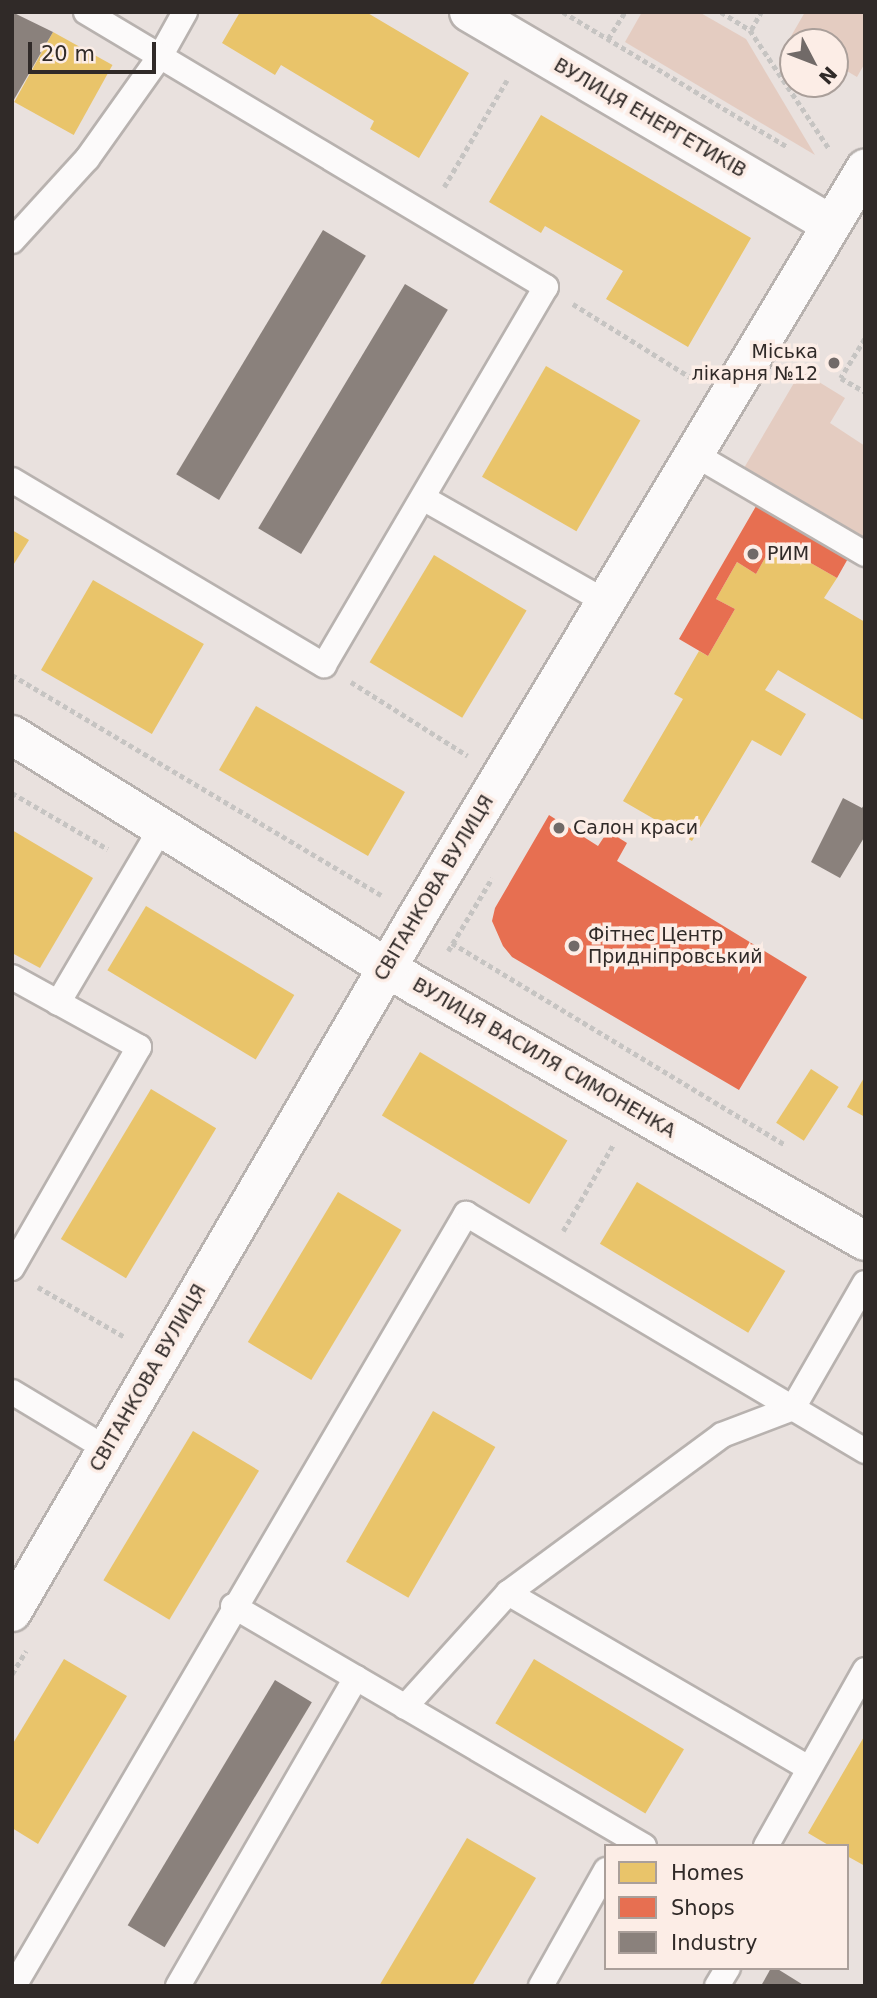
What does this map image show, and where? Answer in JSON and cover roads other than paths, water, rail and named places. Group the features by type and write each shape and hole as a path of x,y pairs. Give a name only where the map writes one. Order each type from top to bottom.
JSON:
{"street":[{"name":"ВУЛИЦЯ ЕНЕРГЕТИКІВ","path":"469,12 831,224"},
{"name":"СВІТАНКОВА ВУЛИЦЯ","path":"12,1612 387,967 860,178"},
{"name":"ВУЛИЦЯ ВАСИЛЯ СИМОНЕНКА","path":"12,735 163,825 387,967 865,1241"}],"lane":[{"path":"12,480 324,665 546,287 86,12"},
{"path":"12,241 87,159 161,55 185,12"},
{"path":"694,454 865,554"},
{"path":"423,498 604,601"},
{"path":"58,1003 163,825"},
{"path":"12,976 139,1047 15,1256"},
{"path":"14,1986 233,1606 467,1214 865,1451"},
{"path":"405,1707 508,1593 722,1435 793,1408 865,1283"},
{"path":"12,1392 107,1449"},
{"path":"508,1593 809,1768"},
{"path":"233,1606 629,1842"},
{"path":"767,1844 865,1670"},
{"path":"177,1986 356,1678"},
{"path":"541,1986 604,1874"},
{"path":"717,1986 727,1970"}],"place":[{"name":"Міська лікарня №12","path":"834,363"},
{"name":"РИМ","path":"753,554"},
{"name":"Салон краси","path":"559,828"},
{"name":"Фітнес Центр Придніпровський","path":"574,946"}]}
